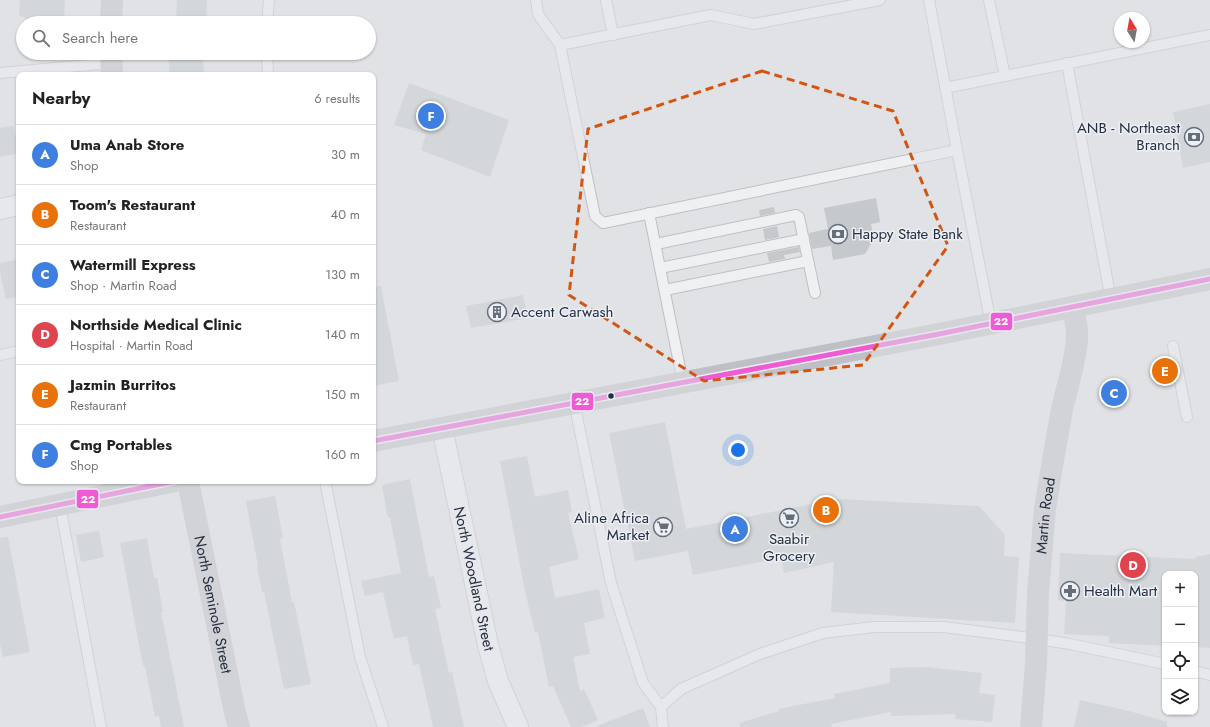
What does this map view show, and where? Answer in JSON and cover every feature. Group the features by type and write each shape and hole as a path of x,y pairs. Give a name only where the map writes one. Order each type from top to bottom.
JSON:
{"main road":[{"path":"111,16 112,0"},
{"path":"376,440 991,324 1210,279"},
{"name":"Martin Road","path":"1031,727 1037,639 1038,593 1044,527 1062,409 1077,342 1077,329 1073,308"},
{"path":"0,517 159,484"},
{"name":"North Seminole Street","path":"189,484 239,727"}],"street":[{"path":"0,209 16,206"},
{"name":"North Woodland Street","path":"442,428 488,645 498,681 518,727"}],"lane":[{"path":"268,16 270,0"},
{"path":"536,0 538,14 560,45 595,216 603,223 957,150"},
{"path":"606,0 613,34"},
{"path":"560,45 711,15 754,24 880,0"},
{"path":"929,0 991,324"},
{"path":"989,0 1005,76"},
{"path":"945,88 1210,35"},
{"path":"267,60 268,72"},
{"path":"1067,63 1111,300"},
{"path":"0,73 112,64"},
{"path":"649,213 684,383"},
{"path":"656,244 796,215 799,217 815,293"},
{"path":"660,268 804,239"},
{"path":"665,290 808,261"},
{"path":"1173,346 1187,417"},
{"path":"0,355 16,352"},
{"path":"574,402 611,583 643,683 661,707 663,727"},
{"path":"326,484 360,657 383,727"},
{"path":"60,504 101,727"},
{"path":"661,707 681,689 760,654 823,633 874,627 944,628 1037,639 1162,663"},
{"path":"1198,672 1210,675"}],"highlighted area":[{"path":"762,71 893,111 948,246 863,365 704,381 569,295 588,129"}],"building":[{"path":"20,0 65,0 64,16 19,16"},
{"path":"177,0 207,0 206,16 176,16"},
{"path":"169,60 203,60 204,72 170,72"},
{"path":"409,83 509,120 490,177 421,150 426,134 394,125"},
{"name":"ANB - Northeast Branch","path":"1210,104 1210,162 1183,168 1173,112"},
{"path":"13,126 16,140 16,154 0,157 0,128"},
{"name":"Happy State Bank","path":"876,198 880,222 871,224 874,239 865,254 833,260 831,246 812,249 809,233 828,229 824,208"},
{"path":"774,207 775,213 760,216 759,210"},
{"path":"777,226 779,237 765,240 763,229"},
{"path":"799,247 800,252 784,255 785,259 769,262 767,253"},
{"path":"16,260 16,297 6,299 0,272 0,263"},
{"path":"381,286 399,381 376,385 376,287"},
{"name":"Accent Carwash","path":"523,295 528,318 471,328 466,306"},
{"path":"1169,359 1173,382 1159,384 1155,362"},
{"path":"665,422 686,529 838,499 979,506 1005,535 1004,556 1019,557 1015,623 831,612 834,562 784,573 781,558 693,575 688,551 635,561 609,433"},
{"path":"527,456 535,497 568,490 572,512 568,513 579,559 549,567 555,598 599,589 605,618 584,623 590,654 573,657 580,691 584,689 598,720 582,727 571,727 553,686 549,687 538,632 535,633 525,591 500,461"},
{"path":"410,479 429,577 434,576 441,608 435,609 449,673 452,672 464,727 433,727 419,664 413,665 407,636 394,639 383,592 365,596 361,581 401,573 382,485"},
{"path":"275,496 283,538 280,539 292,602 294,602 311,684 284,689 264,592 262,592 246,501"},
{"path":"99,531 104,557 81,562 76,535"},
{"path":"8,537 30,652 3,657 0,644 0,538"},
{"path":"147,538 154,578 157,578 163,612 161,612 184,727 161,727 159,716 155,717 145,666 143,666 120,543"},
{"path":"1060,553 1195,559 1195,557 1210,554 1210,648 1198,647 1198,571 1162,571 1162,646 1109,643 1109,636 1064,634 1066,601 1058,600"},
{"path":"926,667 982,673 979,693 995,695 992,722 955,719 956,714 891,716 891,712 831,724 832,727 740,727 739,723 779,711 778,709 835,698 834,694 890,683 890,668"},
{"path":"1080,700 1129,711 1167,722 1167,727 1074,727"},
{"path":"643,708 650,727 597,726"}],"transit line":[{"name":"22","path":"376,440 939,334 1210,279"},
{"name":"22","path":"0,517 160,484"}],"place":[{"name":"Cmg Portables","path":"431,116"},
{"name":"ANB - Northeast Branch","path":"1194,137"},
{"name":"Happy State Bank","path":"838,234"},
{"name":"Accent Carwash","path":"497,312"},
{"name":"Jazmin Burritos","path":"1165,371"},
{"name":"Watermill Express","path":"1114,393"},
{"name":"Toom's Restaurant","path":"826,510"},
{"name":"Saabir Grocery","path":"789,518"},
{"name":"Aline Africa Market","path":"663,527"},
{"name":"Uma Anab Store","path":"735,529"},
{"name":"Northside Medical Clinic","path":"1133,565"},
{"name":"Health Mart","path":"1070,591"}]}
